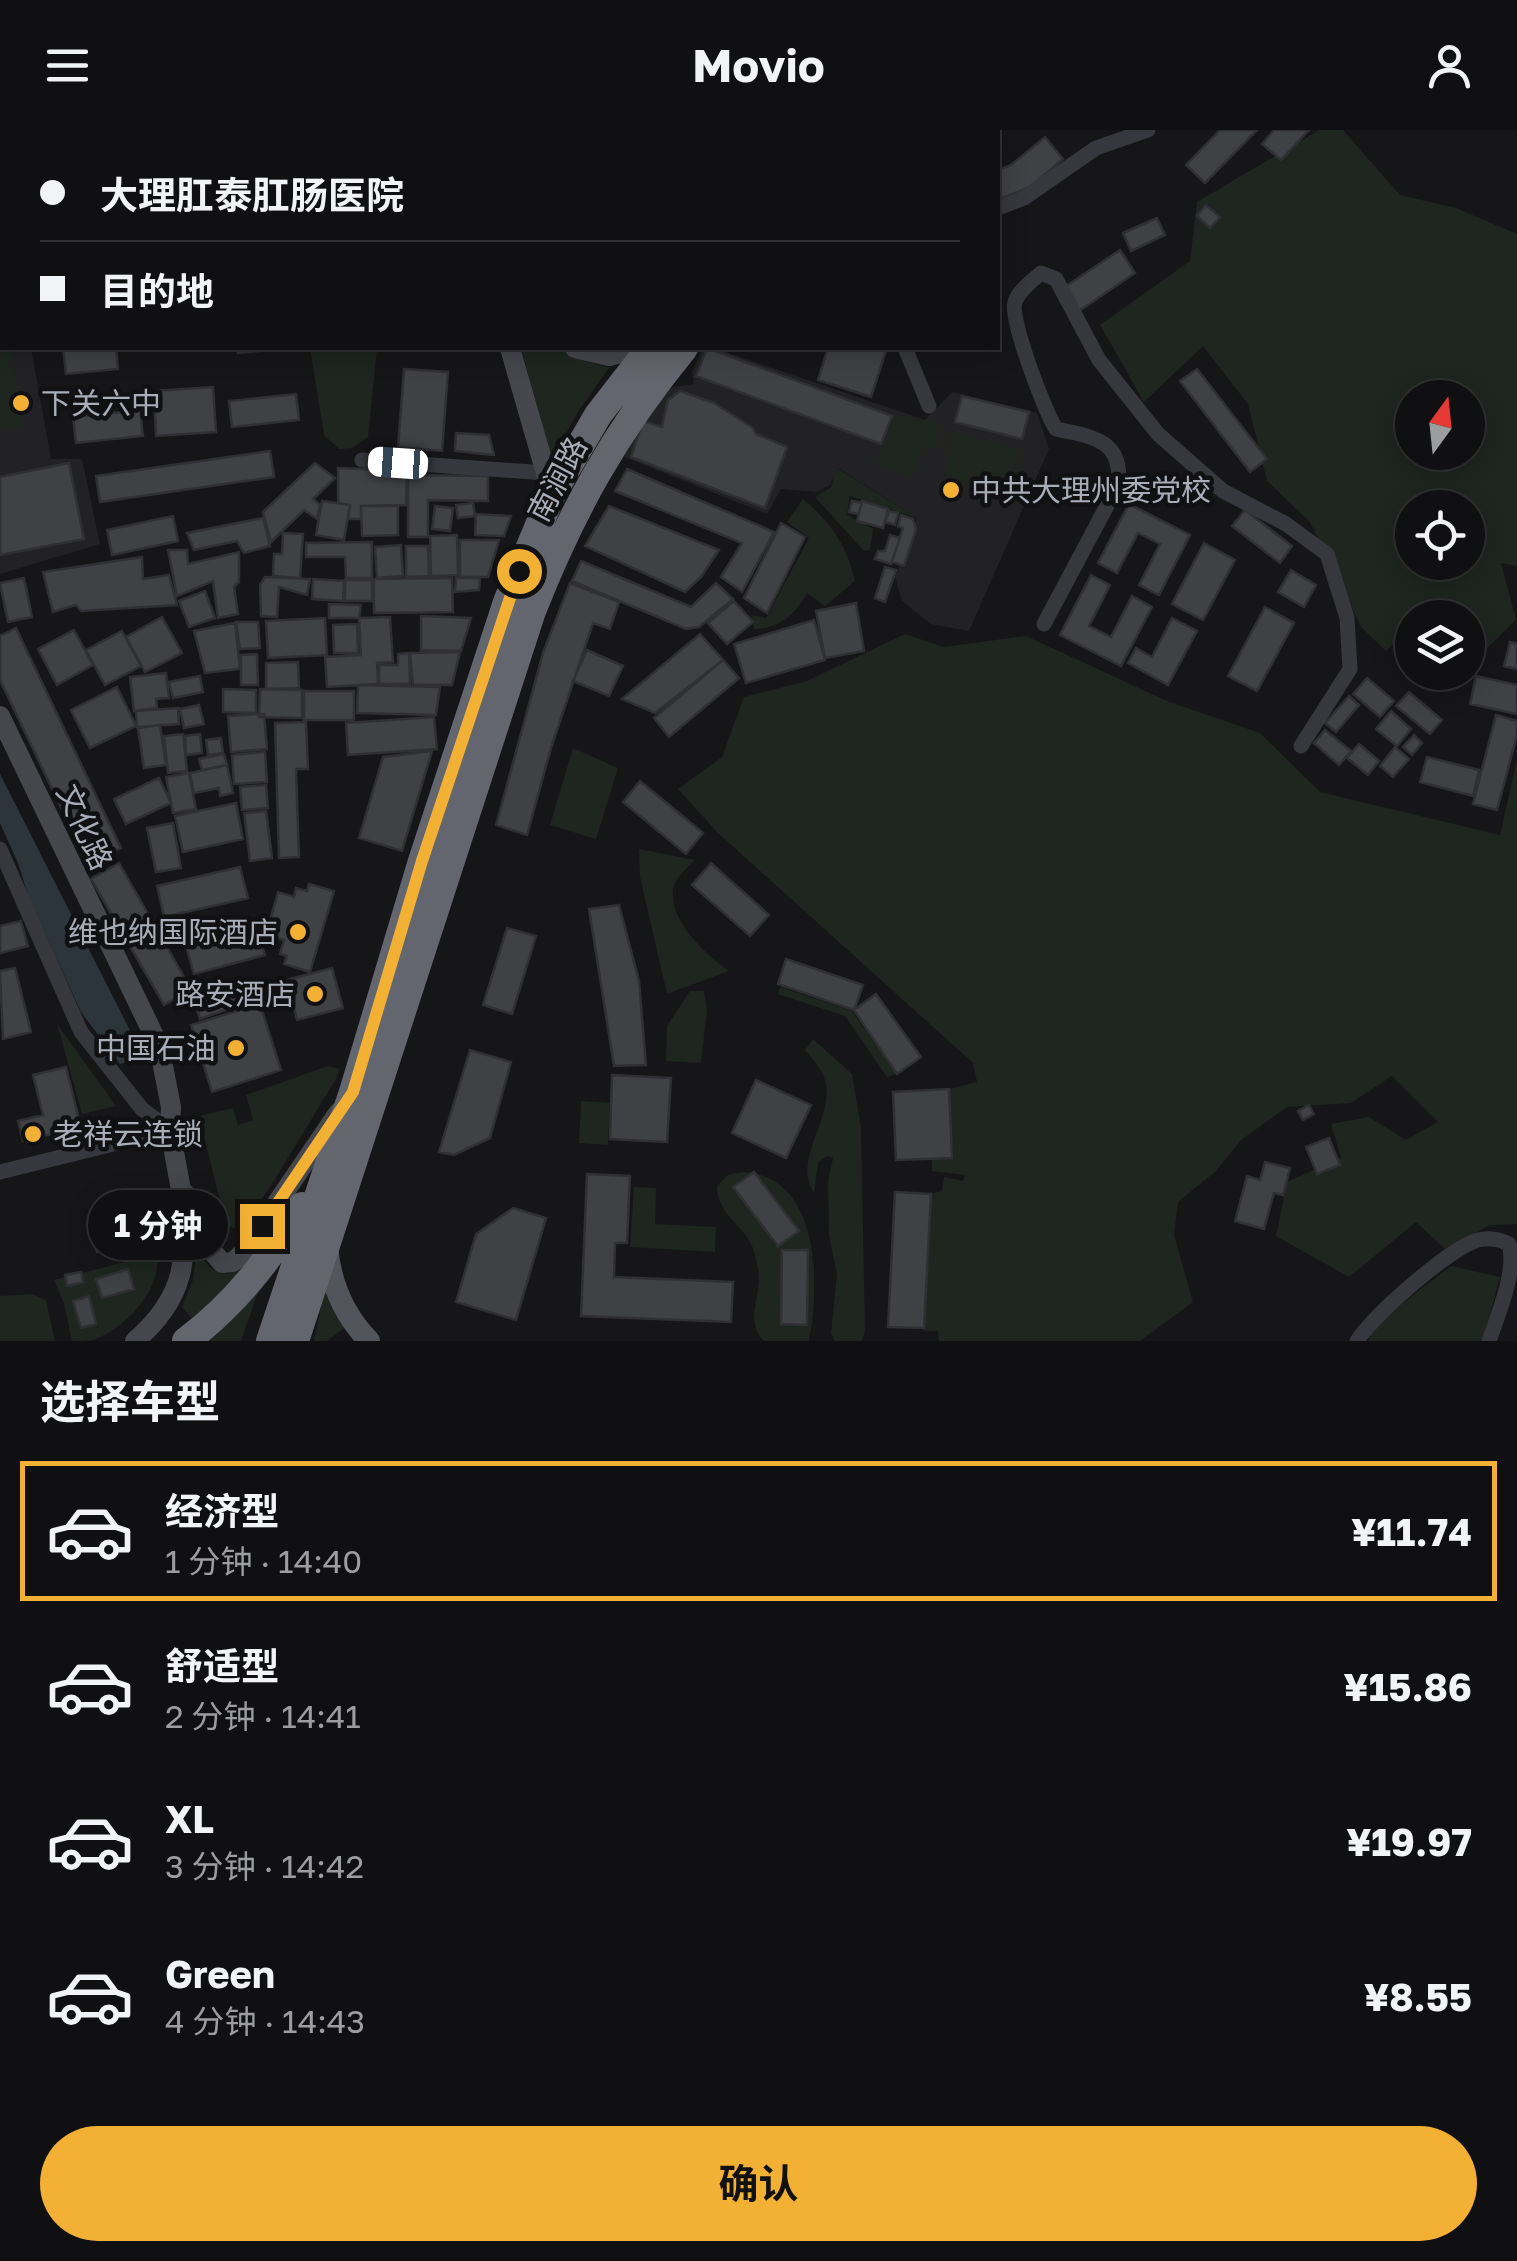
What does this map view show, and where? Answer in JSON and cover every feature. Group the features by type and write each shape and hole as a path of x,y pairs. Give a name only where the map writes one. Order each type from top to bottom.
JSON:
{"highway":[{"name":"南涧路","path":"270,1341 353,1092 483,672 549,484 648,350"},
{"name":"南涧路","path":"295,1341 508,681 556,550 576,506 621,430 682,350"},
{"path":"186,1341 257,1276 329,1162"}],"main road":[{"path":"327,1239 338,1296 369,1341"}],"street":[{"path":"1000,207 1024,198 1096,148 1148,130"},
{"path":"1044,624 1118,485 1120,469 1112,449 1092,436 1056,429 1045,412 1014,322 1014,303 1041,272 1056,279 1099,360 1158,434 1222,491 1286,524 1327,554 1347,618 1350,669 1301,746"},
{"path":"362,460 549,484 511,350"},
{"path":"584,350 609,356 632,350"},
{"path":"906,350 928,406"},
{"name":"文化路","path":"0,716 159,1046 181,1190"},
{"path":"0,849 81,1032 142,1109 170,1130"},
{"path":"181,1190 198,1206 214,1257 226,1264 236,1261 353,1092"},
{"path":"0,1172 170,1130"},
{"path":"135,1341 163,1312 178,1282 184,1250 178,1210 181,1190"},
{"path":"1357,1341 1384,1309 1471,1242 1488,1238 1511,1241 1513,1252 1511,1275 1489,1341"}],"shaded area":[{"path":"1319,130 1343,130 1400,195 1456,208 1517,234 1517,566 1501,563 1516,620 1485,650 1485,600 1395,600 1395,642 1386,651 1361,627 1310,522 1267,481 1248,404 1203,346 1144,402 1100,325 1190,261 1197,202"},
{"name":"下关六中","path":"0,350 31,350 51,459 82,459 100,544 0,574"},
{"path":"0,350 10,350 25,426 0,430"},
{"path":"310,350 377,350 368,437 352,448 339,449 324,435"},
{"path":"522,350 565,350 609,368 577,413 552,460"},
{"name":"中共大理州委党校","path":"701,350 720,350 925,420 952,392 1037,413 1049,449 969,631 931,624 902,601 895,577 917,518 838,468 830,485 817,492 781,489 767,514 624,457 639,416 672,387 694,384 692,373"},
{"path":"895,414 923,421 933,418 942,431 940,447 923,450 912,478 875,464"},
{"path":"952,431 1021,450 1001,493 945,481"},
{"path":"837,468 917,518 850,496 847,515 873,529 870,550 864,551 815,497 831,487"},
{"path":"803,499 836,536 855,581 825,606 807,593 786,618 754,629 752,615 766,618 809,538 787,522"},
{"path":"905,634 943,647 1026,636 1167,701 1260,733 1320,792 1500,835 1517,760 1517,1224 1490,1225 1445,1249 1416,1222 1349,1277 1276,1236 1287,1182 1341,1158 1331,1124 1369,1117 1406,1140 1438,1122 1392,1076 1351,1103 1287,1107 1241,1140 1216,1171 1178,1202 1174,1235 1193,1302 1140,1341 939,1341 938,1331 924,1331 931,1194 942,1191 944,1177 963,1181 965,1175 932,1171 932,1159 952,1157 949,1089 977,1082 973,1063 718,833 678,789 722,757 744,697 807,681"},
{"path":"573,748 618,768 596,839 550,825"},
{"path":"0,774 144,1058 120,1064 81,1012 0,823"},
{"path":"639,849 695,860 675,883 674,904 692,937 729,971 667,994 640,877"},
{"path":"780,987 852,1011 896,1074 887,1077 845,1016 778,994"},
{"path":"690,991 704,991 707,1010 701,1063 666,1061 667,1026"},
{"path":"57,1024 116,1106 82,1114"},
{"path":"813,1039 852,1074 861,1128 865,1331 862,1341 835,1341 831,1333 837,1274 829,1236 828,1181 833,1158 827,1156 818,1162 814,1193 808,1178 808,1163 826,1100 826,1084 820,1069 805,1050"},
{"path":"328,1066 339,1069 336,1079 272,1184 240,1230 226,1225 199,1116 233,1108 238,1125 253,1120 246,1095"},
{"path":"581,1101 610,1103 608,1145 579,1143"},
{"path":"742,1172 768,1178 787,1192 801,1212 813,1264 809,1341 764,1341 755,1327 759,1280 755,1255 747,1237 722,1206 717,1186 728,1175"},
{"path":"634,1187 656,1188 655,1224 716,1227 715,1252 630,1247"},
{"path":"197,1247 204,1261 219,1273 241,1270 195,1322 182,1307 193,1280"},
{"path":"156,1249 158,1263 150,1290 132,1314 96,1339 72,1341 64,1303 54,1280 137,1259"},
{"path":"1451,1266 1500,1277 1483,1341 1368,1341 1377,1323"},
{"path":"325,1288 345,1328 327,1341 314,1341"},
{"path":"259,1289 241,1341 210,1341 205,1336"},
{"path":"32,1294 46,1300 55,1341 0,1341 0,1296"}],"building":[{"path":"1220,130 1257,130 1205,183 1186,165"},
{"path":"1274,130 1309,130 1281,160 1262,144"},
{"path":"1045,137 1063,159 1030,187 1000,199 1000,169"},
{"path":"1206,205 1220,217 1210,228 1197,216"},
{"path":"1157,218 1165,235 1131,251 1123,233"},
{"path":"1120,250 1135,273 1079,311 1063,288"},
{"path":"63,350 116,350 118,369 66,374"},
{"path":"706,350 712,350 892,416 881,444 696,376"},
{"path":"827,350 886,350 871,397 818,380"},
{"path":"404,369 448,372 442,451 398,447"},
{"path":"1197,369 1267,459 1250,472 1180,381"},
{"path":"213,387 216,432 156,436 154,391"},
{"path":"680,391 714,403 753,428 756,434 787,447 765,508 631,457 643,421 662,427 668,400"},
{"path":"296,394 299,420 232,427 229,401"},
{"path":"962,396 1029,412 1022,439 955,422"},
{"path":"140,410 143,436 76,443 73,417"},
{"path":"456,433 489,435 494,455 455,451"},
{"path":"270,451 274,477 100,502 96,476"},
{"path":"69,463 84,539 0,555 0,477"},
{"path":"315,463 335,478 313,499 320,505 317,519 304,510 271,542 263,512"},
{"path":"338,468 407,471 406,505 361,506 361,519 348,519 350,505 338,503"},
{"path":"627,469 774,532 742,592 721,577 742,543 615,491"},
{"path":"408,475 488,476 488,501 428,500 428,537 408,537"},
{"path":"322,501 350,505 344,540 316,535"},
{"path":"852,501 862,503 858,514 849,512"},
{"path":"862,501 888,509 883,528 857,521"},
{"path":"473,503 475,516 458,518 456,505"},
{"path":"1129,504 1190,535 1159,595 1139,585 1160,544 1138,533 1117,573 1098,563"},
{"path":"361,506 398,506 398,535 362,536"},
{"path":"435,506 453,508 450,531 432,529"},
{"path":"609,506 719,550 685,592 585,546"},
{"path":"1245,510 1292,546 1280,563 1232,526"},
{"path":"889,511 898,513 895,525 885,522"},
{"path":"476,514 511,516 504,536 475,535"},
{"path":"901,515 913,519 916,529 904,566 892,562 903,528 898,526"},
{"path":"173,516 178,541 112,555 107,530"},
{"path":"263,518 270,546 244,553 237,541 194,550 187,533"},
{"path":"781,523 805,537 767,613 744,598"},
{"path":"283,533 303,534 300,578 273,576 274,554 282,554"},
{"path":"457,535 458,575 431,576 430,536"},
{"path":"890,535 900,538 891,564 875,559 878,551 885,551"},
{"path":"460,540 499,540 488,577 460,577"},
{"path":"372,542 372,578 346,578 345,557 306,557 306,543"},
{"path":"1204,543 1235,560 1203,620 1172,604"},
{"path":"401,545 403,576 377,578 375,547"},
{"path":"406,546 428,546 429,576 406,577"},
{"path":"168,550 187,550 188,564 239,552 239,582 234,587 238,614 218,618 213,581 177,596"},
{"path":"142,557 143,579 169,575 177,605 81,611 76,605 53,612 43,572"},
{"path":"581,561 691,607 716,583 733,599 699,627 686,629 572,581"},
{"path":"885,567 896,570 885,602 875,598"},
{"path":"1291,570 1316,585 1304,607 1278,592"},
{"path":"1091,575 1110,585 1089,626 1111,637 1132,596 1152,607 1121,666 1060,635"},
{"path":"265,577 310,579 307,595 279,587 277,617 261,616 260,585"},
{"path":"24,578 32,617 8,622 0,583"},
{"path":"452,578 453,612 374,613 374,579"},
{"path":"456,578 480,578 479,590 455,592"},
{"path":"313,579 344,581 343,601 312,599"},
{"path":"345,580 372,580 372,601 345,601"},
{"path":"570,583 619,602 610,629 593,623 527,835 496,825 543,653"},
{"path":"205,591 215,618 189,627 179,601"},
{"path":"734,601 753,622 727,644 708,623"},
{"path":"856,603 864,651 825,658 816,611"},
{"path":"329,604 361,605 359,618 329,618"},
{"path":"1265,607 1294,623 1257,691 1228,676"},
{"path":"421,616 471,618 461,651 421,650"},
{"path":"162,617 182,653 145,672 126,637"},
{"path":"390,617 393,662 377,663 378,684 327,687 325,657 361,655 359,618"},
{"path":"325,618 327,655 268,658 266,621"},
{"path":"1172,618 1197,631 1168,685 1128,663 1136,648 1152,657"},
{"path":"814,620 825,660 746,683 734,644"},
{"path":"236,622 258,622 260,648 240,649"},
{"path":"235,623 240,669 205,673 194,631"},
{"path":"357,624 358,653 334,653 333,625"},
{"path":"16,628 121,848 88,864 0,680 0,636"},
{"path":"74,630 93,665 57,685 38,649"},
{"path":"122,631 141,666 105,685 86,650"},
{"path":"700,634 723,660 655,713 622,699"},
{"path":"1510,642 1517,644 1517,669 1504,666"},
{"path":"587,650 623,666 609,696 573,681"},
{"path":"460,652 452,685 413,685 410,653"},
{"path":"409,653 410,684 379,684 379,665 398,665 398,654"},
{"path":"257,654 258,685 241,685 241,655"},
{"path":"723,660 739,678 669,737 654,718"},
{"path":"298,662 299,688 266,689 266,663"},
{"path":"166,673 169,698 156,699 157,708 134,711 130,677"},
{"path":"200,676 203,692 173,698 169,682"},
{"path":"1367,678 1394,701 1380,717 1353,694"},
{"path":"1485,678 1517,685 1517,714 1470,704 1473,690 1485,690"},
{"path":"358,685 440,687 436,715 357,713"},
{"path":"117,687 136,726 90,748 71,710"},
{"path":"223,689 256,690 256,713 223,712"},
{"path":"260,689 302,690 302,718 259,717"},
{"path":"304,691 354,691 354,720 304,720"},
{"path":"1409,692 1442,720 1430,734 1396,706"},
{"path":"1349,696 1359,705 1336,732 1325,723"},
{"path":"199,705 204,724 184,728 180,709"},
{"path":"178,708 179,724 137,727 136,711"},
{"path":"1391,711 1411,729 1397,746 1376,729"},
{"path":"264,714 267,749 231,752 228,716"},
{"path":"1496,715 1517,721 1517,735 1497,810 1473,804"},
{"path":"434,717 437,749 348,755 346,723"},
{"path":"306,722 308,769 296,769 299,857 279,858 275,723"},
{"path":"160,725 166,765 144,768 138,728"},
{"path":"1325,730 1351,751 1339,765 1314,743"},
{"path":"183,734 187,771 168,773 164,736"},
{"path":"200,734 202,753 186,755 185,736"},
{"path":"1414,735 1422,743 1412,755 1403,747"},
{"path":"221,738 223,753 208,755 206,740"},
{"path":"1359,744 1379,761 1368,775 1347,758"},
{"path":"1395,747 1409,759 1393,777 1380,766"},
{"path":"432,751 402,851 359,838 383,757"},
{"path":"265,752 267,782 234,784 232,755"},
{"path":"224,754 227,765 202,770 199,759"},
{"path":"1427,757 1479,770 1473,796 1420,782"},
{"path":"227,765 233,793 220,796 219,788 194,793 190,773"},
{"path":"189,773 196,809 173,813 166,777"},
{"path":"159,778 171,803 126,824 114,799"},
{"path":"640,781 703,833 686,854 623,802"},
{"path":"266,785 268,808 242,810 240,787"},
{"path":"236,803 243,839 183,852 175,816"},
{"path":"266,811 272,858 250,861 244,813"},
{"path":"173,823 181,868 156,872 147,828"},
{"path":"119,863 191,989 164,1005 91,879"},
{"path":"711,863 769,915 750,936 692,885"},
{"path":"240,867 248,898 164,917 157,886"},
{"name":"维也纳国际酒店","path":"309,884 334,891 310,972 284,964 287,956 280,954 284,940 273,937 276,926 269,924 278,892 294,897 296,888 307,891"},
{"path":"619,905 639,981 646,1065 614,1066 589,909"},
{"path":"21,921 28,946 0,953 0,926"},
{"path":"257,927 265,955 194,974 186,946"},
{"path":"507,928 536,936 512,1014 483,1005"},
{"path":"786,959 863,985 854,1010 778,984"},
{"path":"15,968 31,1032 3,1039 0,971"},
{"name":"路安酒店","path":"332,968 343,1008 297,1020 287,980"},
{"path":"243,983 250,1001 200,1019 194,1000"},
{"path":"876,994 921,1057 897,1074 854,1010"},
{"name":"中国石油","path":"260,1004 281,1070 212,1092 191,1025"},
{"path":"470,1050 511,1062 490,1138 454,1155 439,1152"},
{"path":"66,1067 81,1127 23,1141 18,1121 43,1115 33,1075"},
{"path":"612,1075 671,1078 667,1142 610,1139"},
{"path":"756,1080 811,1105 786,1158 732,1133"},
{"path":"949,1089 952,1158 896,1160 893,1092"},
{"path":"1309,1105 1314,1114 1303,1120 1298,1111"},
{"path":"1329,1138 1340,1165 1317,1174 1306,1147"},
{"path":"1265,1162 1290,1168 1283,1195 1274,1193 1264,1229 1235,1221 1247,1176 1260,1180"},
{"path":"754,1172 799,1231 778,1246 733,1187"},
{"path":"587,1174 630,1176 627,1243 615,1243 614,1277 733,1282 731,1322 581,1316"},
{"path":"895,1192 931,1194 924,1328 888,1327"},
{"path":"513,1208 546,1218 516,1320 456,1302 476,1234"},
{"path":"132,1225 137,1242 97,1252 92,1235"},
{"path":"782,1250 808,1250 807,1325 781,1324"},
{"path":"128,1269 134,1289 102,1298 96,1279"},
{"path":"81,1272 83,1282 67,1286 65,1275"},
{"path":"89,1296 96,1324 81,1328 73,1301"}],"place":[{"name":"下关六中","path":"21,403"},
{"name":"中共大理州委党校","path":"951,490"},
{"name":"维也纳国际酒店","path":"298,932"},
{"name":"路安酒店","path":"315,994"},
{"name":"中国石油","path":"236,1048"},
{"name":"老祥云连锁","path":"33,1134"}],"route":[{"path":"262,1226 353,1092 422,861 519,571"}]}
